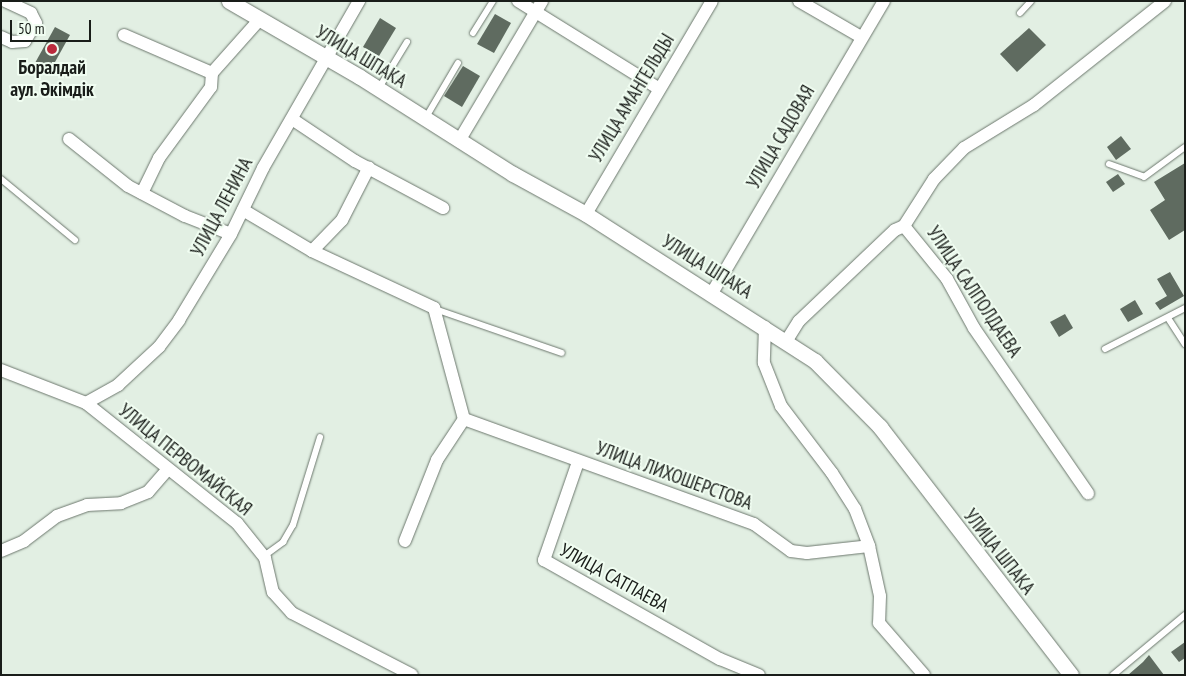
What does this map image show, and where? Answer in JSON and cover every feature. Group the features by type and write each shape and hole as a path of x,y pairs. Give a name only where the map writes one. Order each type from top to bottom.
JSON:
{"street":[{"path":"1,37 12,42 25,41 36,23 31,13 6,1"},
{"name":"УЛИЦА ШПАКА","path":"229,1 378,89 459,141 586,214 787,340 838,381 880,427 1071,675"},
{"name":"УЛИЦА ЛЕНИНА","path":"86,403 118,385 159,347 231,234 292,119 359,1"},
{"path":"518,1 539,7 658,88"},
{"name":"УЛИЦА АМАНГЕЛЬДЫ","path":"586,214 658,88 712,1"},
{"path":"799,1 861,37"},
{"name":"УЛИЦА САДОВАЯ","path":"712,293 861,37 884,1"},
{"path":"904,226 934,179 964,148 1034,105 1165,1"},
{"path":"459,141 539,7"},
{"path":"142,193 160,158 211,87 212,73 259,20"},
{"path":"124,35 212,73"},
{"path":"292,119 369,168 443,208"},
{"path":"69,139 142,193 185,216 231,234"},
{"path":"312,251 342,220 369,168"},
{"path":"243,210 312,251 434,308 464,419 437,460 406,541"},
{"name":"УЛИЦА САЛПОЛДАЕВА","path":"787,340 800,321 895,230 904,226 947,279 974,328 1088,493"},
{"path":"765,327 764,363 781,406 832,473 855,509 869,546 880,596 879,623 924,675"},
{"name":"УЛИЦА ПЕРВОМАЙСКАЯ","path":"1,370 86,403 236,523 264,556 273,592 292,613 412,675"},
{"name":"УЛИЦА ЛИХОШЕРСТОВА","path":"464,419 578,462 754,524 790,551 806,553 869,546"},
{"name":"УЛИЦА САТПАЕВА","path":"578,462 544,560 720,659 759,675"},
{"path":"1,551 24,541 57,516 87,505 121,502 148,492 168,469"}],"lane":[{"path":"473,33 492,1"},
{"path":"1020,13 1031,1"},
{"path":"378,89 407,42"},
{"path":"424,120 458,63"},
{"path":"1109,164 1144,178 1185,147"},
{"path":"1,179 75,240"},
{"path":"434,308 562,353"},
{"path":"1106,349 1185,308"},
{"path":"1168,318 1185,344"},
{"path":"264,556 283,542 293,525 320,437"},
{"path":"1113,675 1185,615"}],"building":[{"path":"495,14 511,23 494,53 477,44"},
{"path":"380,18 396,28 379,56 363,47"},
{"name":"Боралдай аул. Әкімдік","path":"55,27 70,35 50,71 35,63"},
{"path":"1029,28 1046,45 1017,72 1000,54"},
{"path":"463,66 480,76 462,107 444,96"},
{"path":"1121,136 1131,149 1116,160 1107,147"},
{"path":"1185,163 1185,230 1169,240 1150,210 1165,200 1154,182"},
{"path":"1118,174 1125,184 1113,192 1106,182"},
{"path":"1170,272 1184,296 1160,310 1155,303 1167,296 1157,279"},
{"path":"1135,300 1143,314 1128,322 1120,309"},
{"path":"1065,314 1073,328 1059,337 1050,322"},
{"path":"1185,642 1185,658 1179,662 1171,652"},
{"path":"1149,655 1164,675 1128,675 1143,662"}],"place":[{"name":"Боралдай аул. Әкімдік","path":"52,49"}]}
